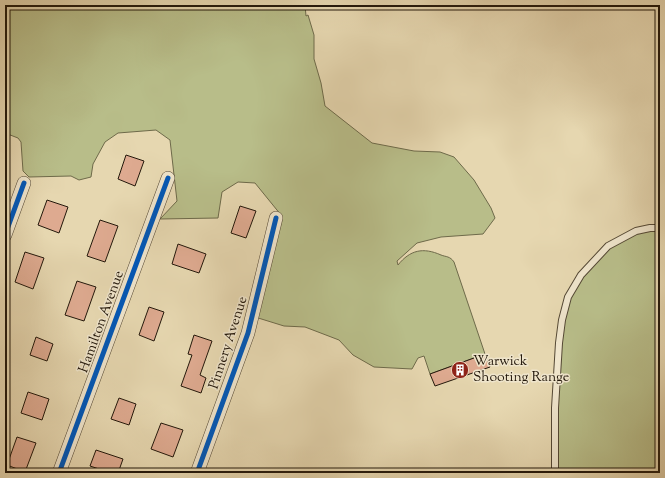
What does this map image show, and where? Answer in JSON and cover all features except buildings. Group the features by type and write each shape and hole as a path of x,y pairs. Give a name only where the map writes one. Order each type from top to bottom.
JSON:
{"street":[{"name":"Hamilton Avenue","path":"59,473 168,178"},
{"path":"5,235 24,183"},
{"name":"Pinnery Avenue","path":"196,473 248,333 276,218"}],"lane":[{"path":"555,473 555,408 559,343 562,320 568,297 581,275 608,246 636,231 650,228 660,228"}],"green space":[{"path":"5,5 305,5 306,16 308,15 314,35 314,59 321,83 325,106 372,143 414,151 440,152 454,157 474,180 491,208 495,218 483,234 441,237 417,243 397,261 398,265 412,253 417,251 428,251 448,257 454,262 485,354 430,374 424,356 418,358 412,369 374,367 353,355 339,340 305,327 284,326 255,317 281,215 255,183 238,182 222,192 218,218 160,219 177,201 170,140 156,130 118,133 105,142 93,164 91,177 79,180 71,176 29,177 23,171 21,142 18,138 5,133"},
{"path":"660,228 660,473 556,473 557,368 563,314 581,274 612,242 642,229"}],"cycle path":[{"path":"59,473 168,178"},
{"path":"5,235 24,183"},
{"path":"197,473 248,333 276,218"}],"place":[{"name":"Warwick Shooting Range","path":"460,370"}]}
